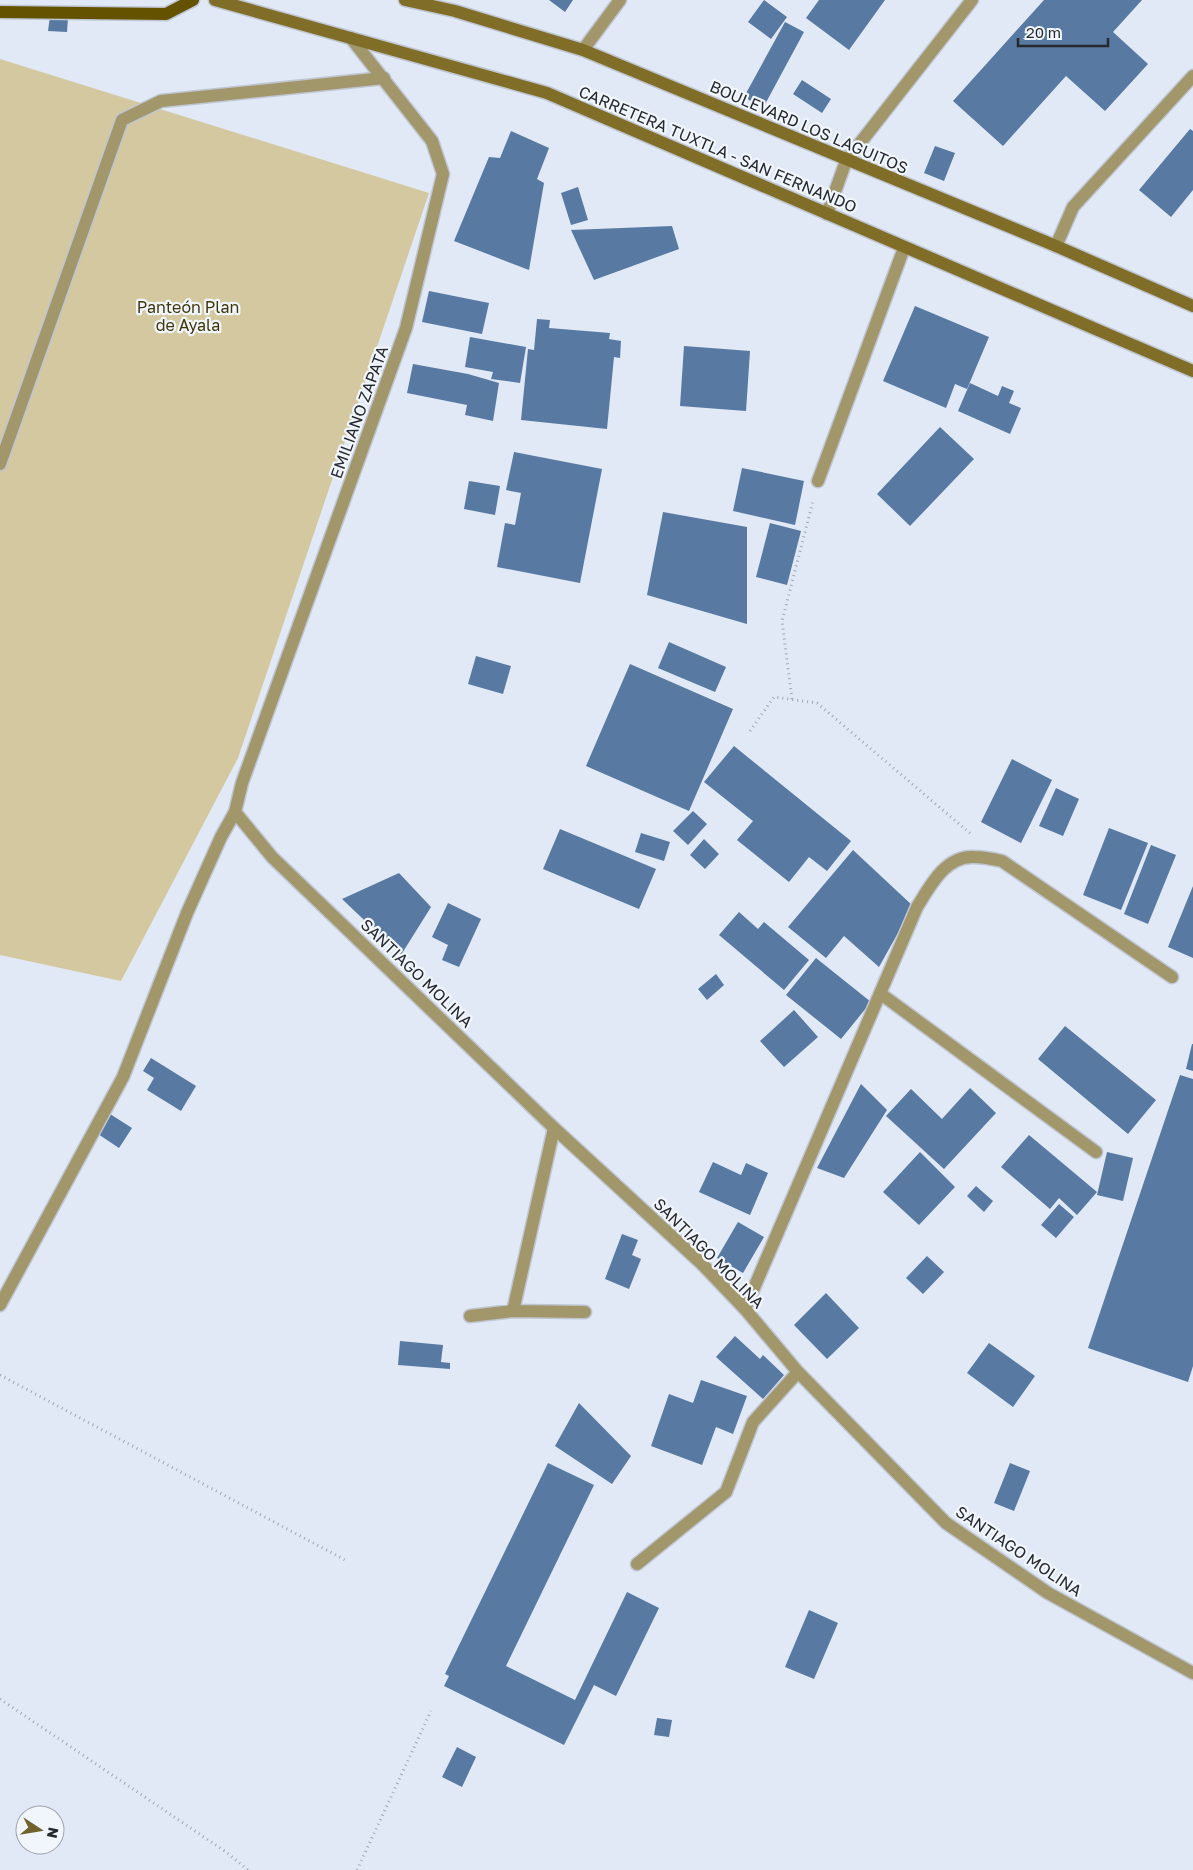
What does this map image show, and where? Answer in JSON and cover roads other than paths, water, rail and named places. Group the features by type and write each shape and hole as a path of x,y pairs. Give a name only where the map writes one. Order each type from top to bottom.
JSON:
{"main road":[{"path":"0,12 166,14 193,0"},
{"name":"CARRETERA TUXTLA - SAN FERNANDO","path":"215,0 547,93 1193,371"},
{"name":"BOULEVARD LOS LAGUITOS","path":"405,0 456,11 583,50 846,161 1056,246 1193,306"}],"street":[{"path":"583,50 620,0"},
{"path":"827,214 846,161 972,0"},
{"name":"EMILIANO ZAPATA","path":"0,1305 123,1077 187,913 221,837 235,812 242,783 406,328 443,174 432,141 351,38"},
{"path":"1056,246 1073,207 1193,76"},
{"path":"0,464 122,120 161,101 384,78"},
{"path":"818,481 904,248"},
{"name":"SANTIAGO MOLINA","path":"235,812 272,857 554,1128 702,1264 745,1309 798,1372 946,1523 1048,1593 1193,1673"},
{"path":"745,1309 918,907 937,875 952,863 972,856 1002,861 1172,977"},
{"path":"882,994 1096,1152"},
{"path":"514,1311 554,1128"},
{"path":"470,1316 514,1311 585,1312"},
{"path":"637,1564 726,1492 753,1422 798,1372"}],"park label":[{"name":"Panteón Plan de Ayala","path":"188,316"}]}
